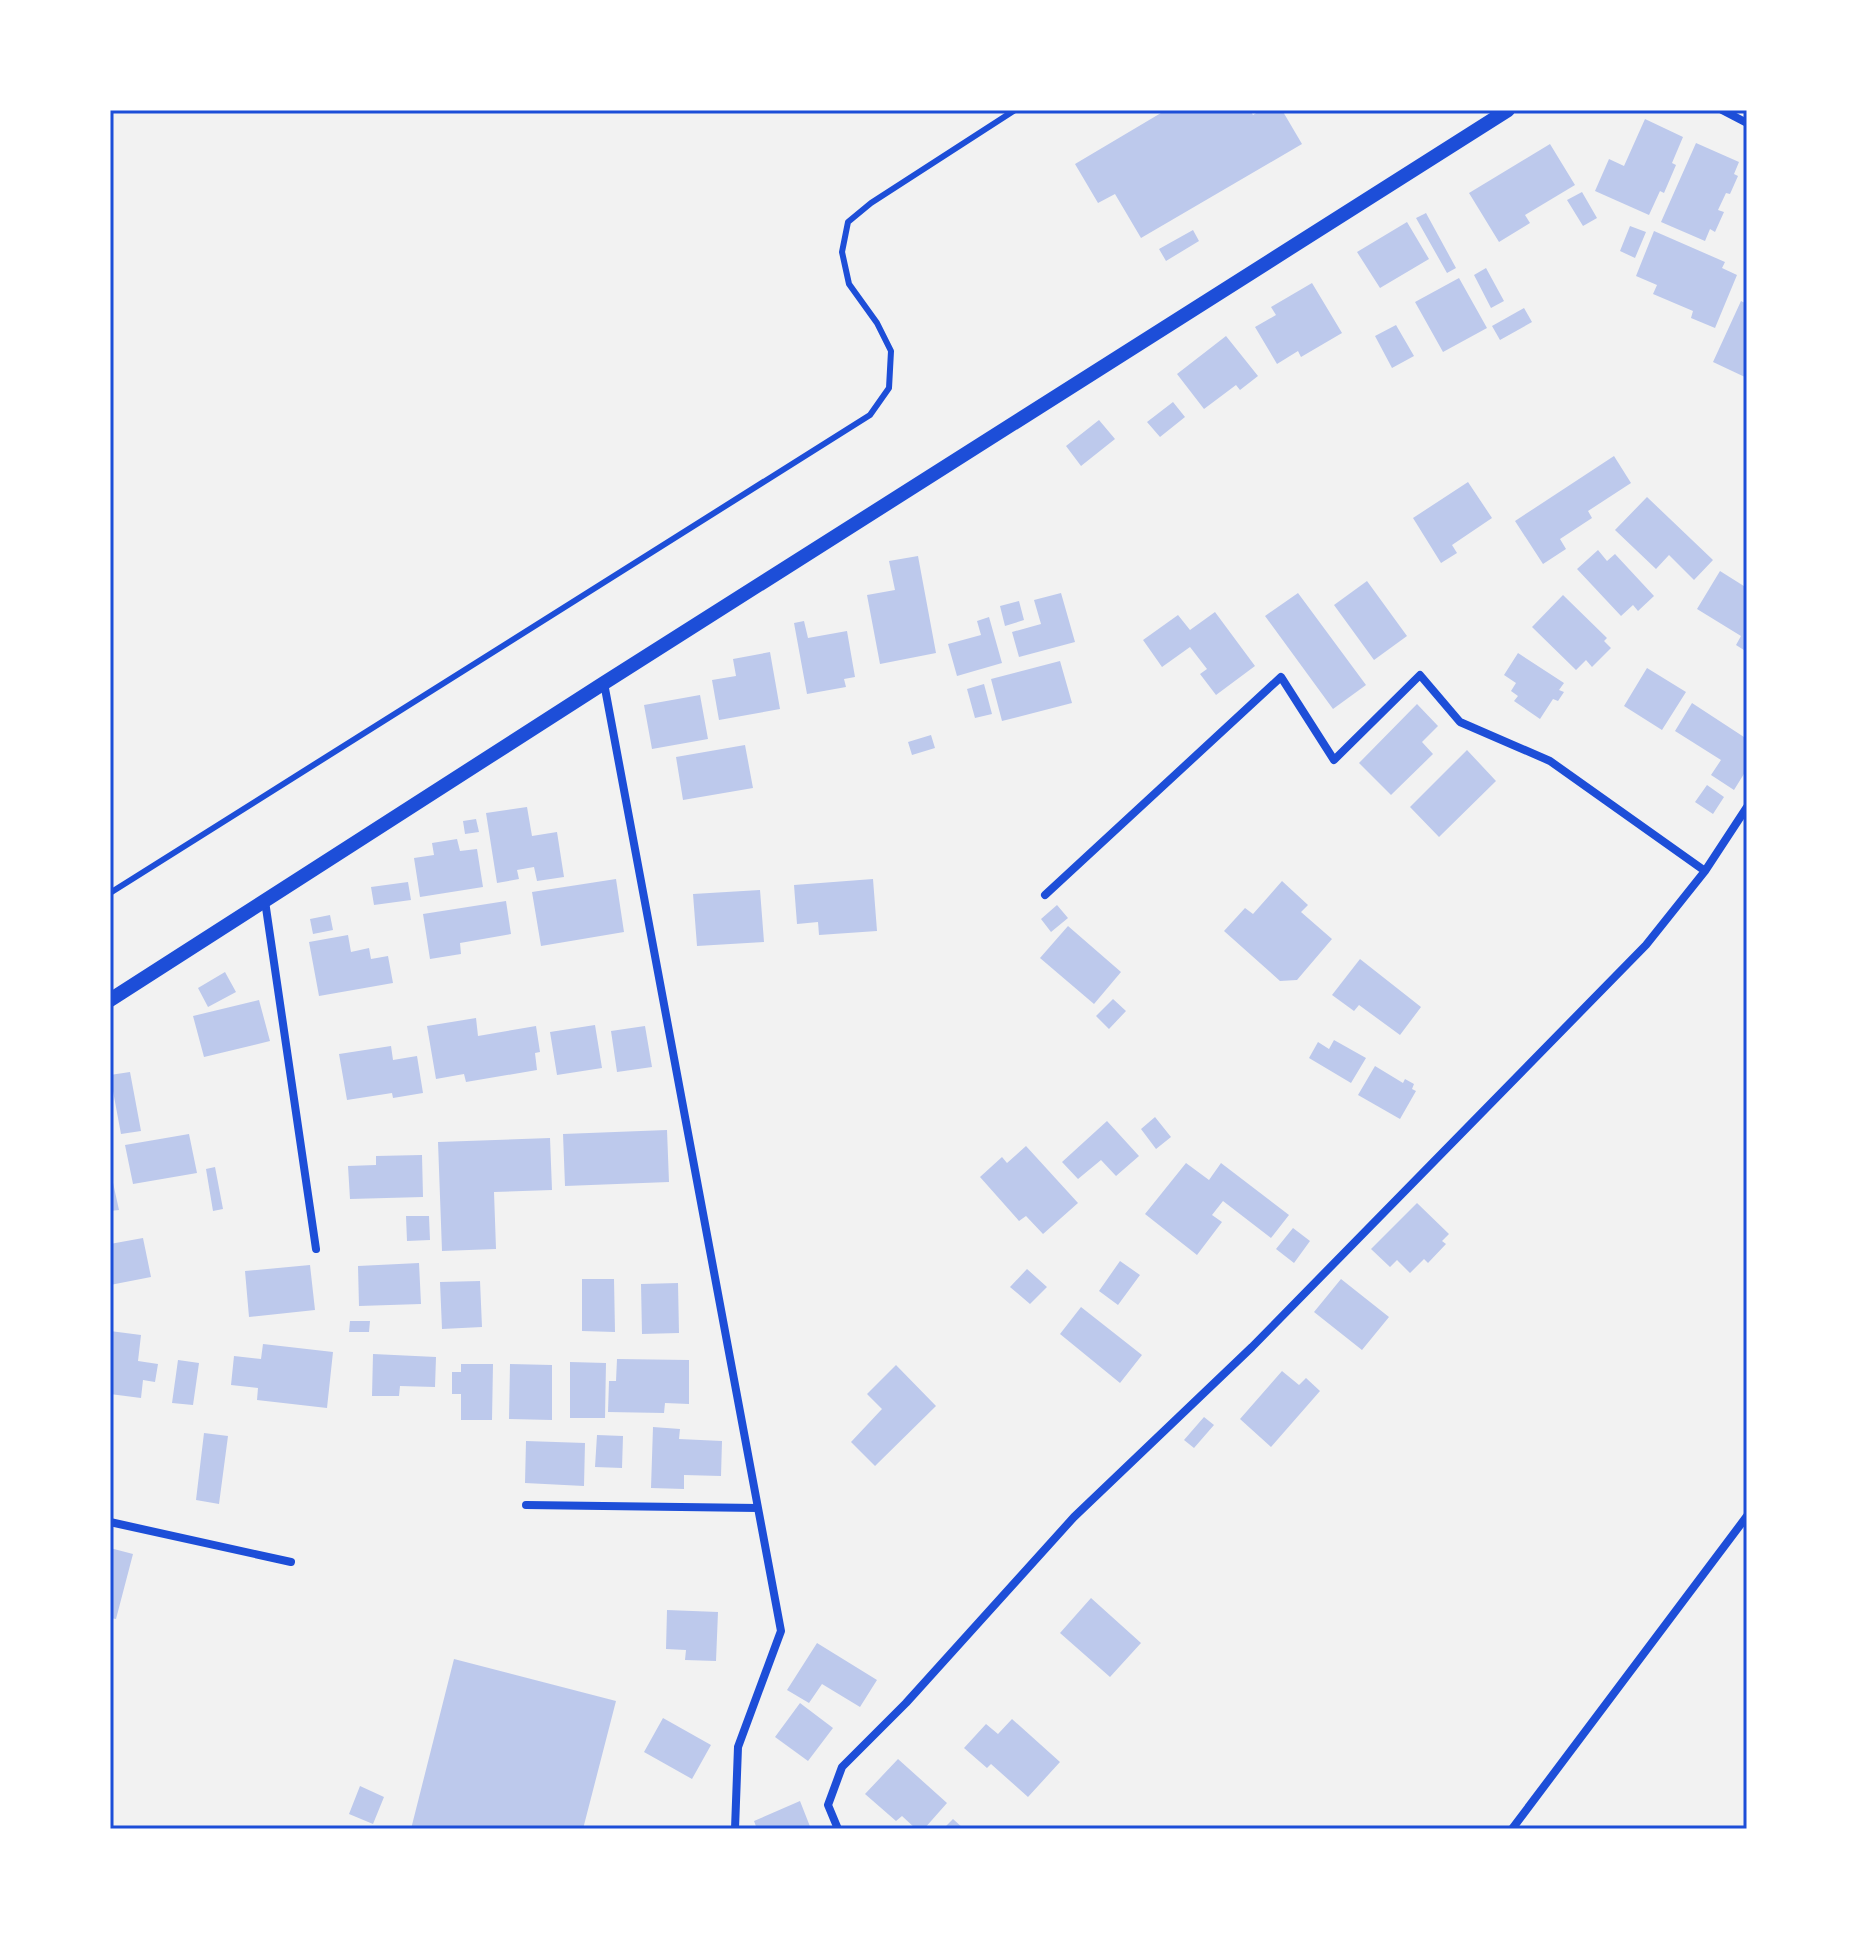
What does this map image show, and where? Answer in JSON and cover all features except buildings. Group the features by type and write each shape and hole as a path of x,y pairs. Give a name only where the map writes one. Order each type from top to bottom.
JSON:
{"street":[{"path":"110,1000 1508,110"},
{"path":"1722,110 1747,123"},
{"path":"1045,895 1281,677 1334,760 1420,675 1460,722 1550,761 1705,871"},
{"path":"604,683 781,1631 738,1747 735,1829"},
{"path":"838,1829 828,1805 842,1767 906,1703 1074,1517 1252,1347 1646,945 1705,871 1747,807"},
{"path":"265,901 316,1249"},
{"path":"526,1505 758,1508"},
{"path":"1512,1829 1747,1516"},
{"path":"110,1522 291,1562"}],"lane":[{"path":"110,893 870,415 889,388 891,351 877,323 849,284 842,252 848,222 871,203 1015,110"}]}
